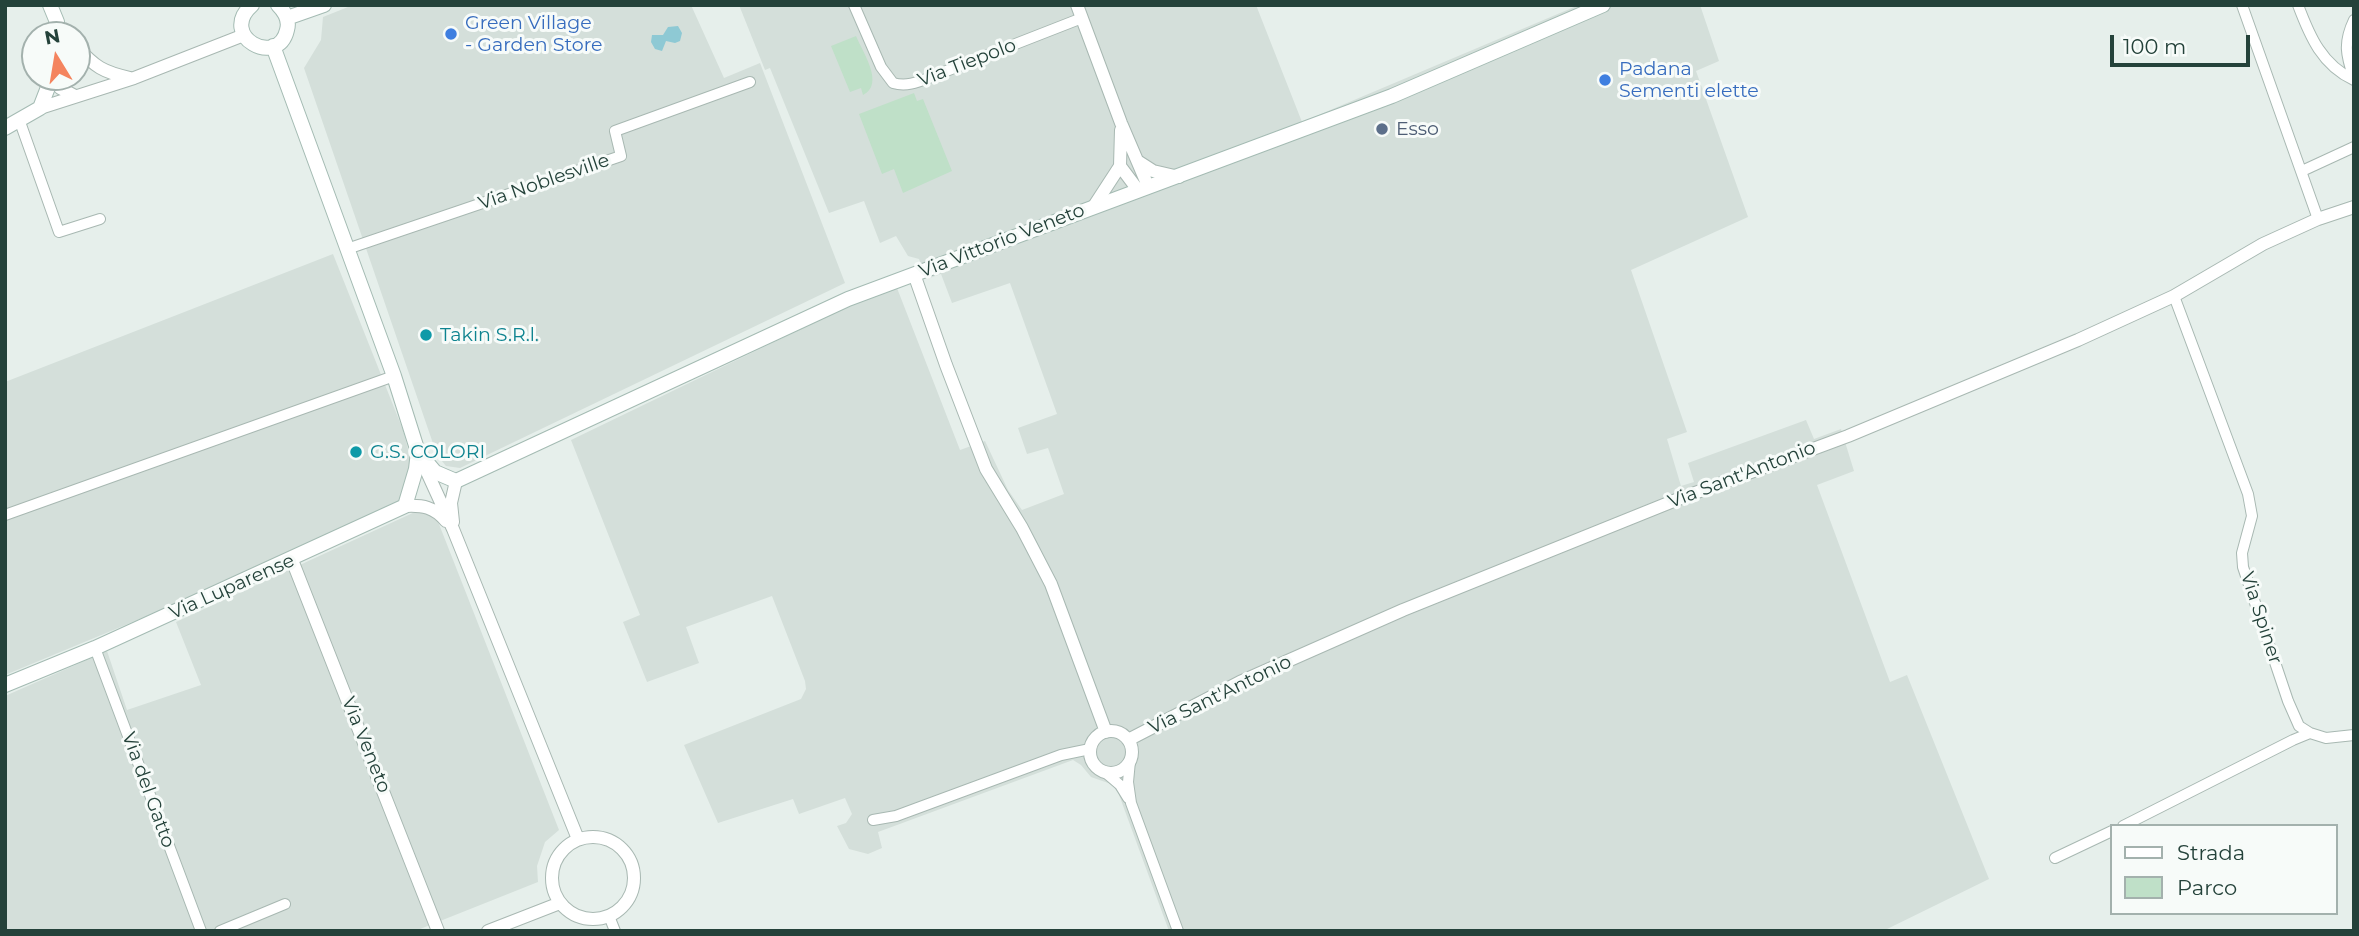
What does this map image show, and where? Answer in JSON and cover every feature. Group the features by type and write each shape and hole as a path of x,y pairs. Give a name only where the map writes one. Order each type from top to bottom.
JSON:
{"main road":[{"path":"252,5 242,20 244,35 256,46 273,46 282,41 287,32 287,18 278,5"},
{"path":"287,18 324,5"},
{"name":"Via Vittorio Veneto","path":"456,481 848,299 1392,96 1603,5"},
{"path":"273,46 394,376 418,452 435,472 456,481"},
{"path":"5,128 20,122 40,108 47,91"},
{"path":"405,506 418,452"},
{"name":"Via Luparense","path":"5,685 95,649 405,506"}],"street":[{"name":"Via Tiepolo","path":"854,5 881,67 892,83 899,85 909,85 931,77 1080,11 1121,122 1139,161 1143,188"},
{"path":"2242,5 2318,219"},
{"path":"2298,5 2312,41 2328,63 2339,73 2354,80"},
{"path":"2354,20 2346,39 2347,60 2354,80"},
{"path":"40,108 134,78 244,35"},
{"path":"91,63 112,74 134,78"},
{"path":"91,70 96,79 94,89"},
{"name":"Via Noblesville","path":"347,249 621,156 615,131 750,82"},
{"path":"66,91 75,96"},
{"path":"20,122 59,232 100,219"},
{"name":"Via Tiepolo","path":"1094,206 1104,194 1119,166 1121,122"},
{"path":"2302,171 2354,147"},
{"path":"1139,161 1153,171 1179,177"},
{"path":"1119,166 1143,188"},
{"name":"Via Sant'Antonio","path":"1128,740 1240,682 1403,610 1676,500 1848,436 2078,340 2174,296 2263,244 2318,219 2354,207"},
{"path":"915,274 986,469 1022,528 1051,584 1106,732 1095,738 1090,749 1090,758 1095,766 1120,785 1131,803 1178,931"},
{"name":"Via Spiner","path":"2174,296 2248,494 2252,516 2242,553 2243,567 2288,702 2299,726 2310,733"},
{"path":"5,515 394,376"},
{"path":"418,452 453,529 579,839"},
{"path":"453,529 451,503 456,481"},
{"path":"405,506 432,508 453,529"},
{"name":"Via Veneto","path":"292,560 438,931"},
{"name":"Via del Gatto","path":"95,649 201,931"},
{"name":"Via Sant'Antonio","path":"1106,732 1121,733 1128,740 1132,752 1130,761"},
{"path":"2127,824 2310,733 2326,738 2354,735"},
{"path":"873,820 896,816 1073,751 1090,749"},
{"path":"1106,773 1123,770 1130,761"},
{"path":"1130,761 1128,782 1131,803"},
{"path":"2055,858 2110,832"},
{"path":"603,837 614,842 631,860 634,885 629,898 609,916 583,918 570,912 560,903 554,892 551,879 558,855 567,845 579,839 603,837"},
{"path":"488,931 560,903"},
{"path":"220,931 285,904"},
{"path":"609,916 615,931"}],"shaded area":[{"path":"353,5 691,5 724,78 760,63 845,283 460,468 446,466 437,455 304,68 321,40 323,17"},
{"path":"739,5 1256,5 1302,122 1579,5 1700,5 1719,61 1696,71 1748,217 1631,270 1687,432 1667,439 1681,486 1694,482 1688,463 1806,420 1814,439 1841,429 1854,471 1817,485 1890,682 1907,675 1989,879 1883,931 1169,931 1118,792 1111,784 1091,777 1073,760 878,832 882,848 868,854 849,849 837,826 846,823 852,814 845,798 799,814 793,799 718,823 684,745 801,699 806,689 805,681 772,596 686,627 699,663 647,682 623,622 640,615 571,440 863,299 897,288 960,450 985,441 1008,490 1022,510 1064,494 1048,448 1027,454 1018,428 1057,414 1010,283 952,303 941,274 927,279 919,259 908,256 896,236 880,243 864,201 829,213 770,68 765,70"},
{"path":"333,254 403,430 412,464 399,503 217,587 5,675 5,382"},
{"path":"417,511 423,511 437,519 559,830 545,842 537,866 538,882 415,931 5,931 5,696 107,651 127,710 201,685 176,622"}],"green space":[{"path":"856,36 872,76 872,84 863,95 861,88 850,92 831,46"},
{"path":"914,93 917,101 923,99 952,171 903,193 894,169 882,174 859,114"}],"water":[{"path":"678,26 682,33 680,41 666,41 662,51 655,49 651,42 652,35 663,35 668,27"}],"place":[{"name":"Green Village - Garden Store","path":"451,34"},
{"name":"Padana Sementi elette","path":"1605,80"},
{"name":"Esso","path":"1382,129"},
{"name":"Takin S.R.l.","path":"426,335"},
{"name":"G.S. COLORI","path":"356,452"}]}
